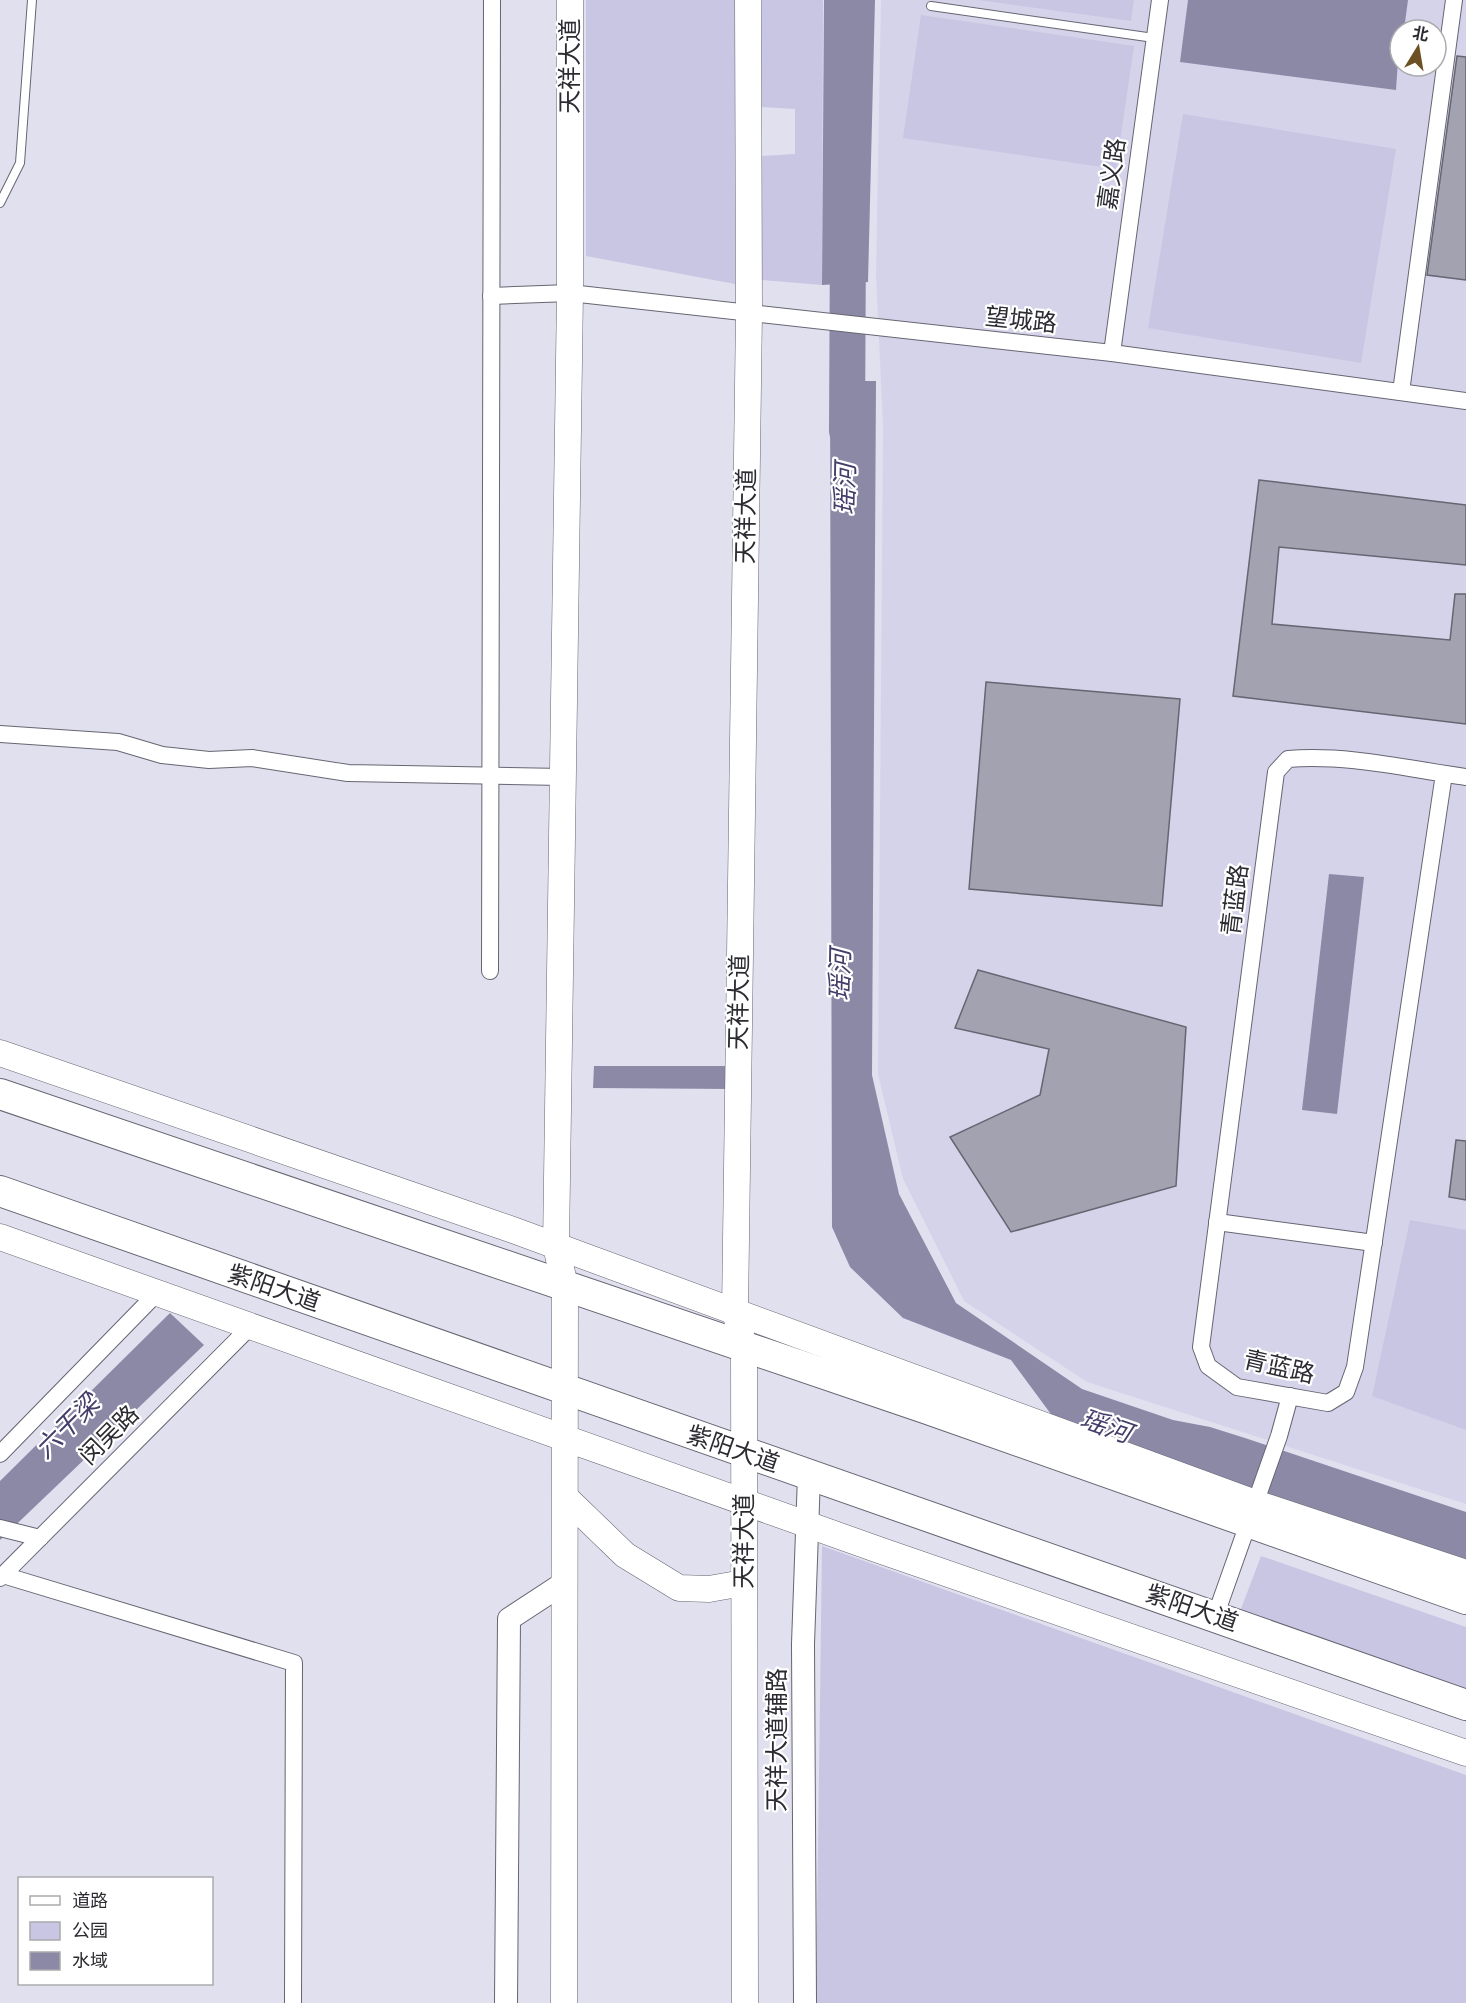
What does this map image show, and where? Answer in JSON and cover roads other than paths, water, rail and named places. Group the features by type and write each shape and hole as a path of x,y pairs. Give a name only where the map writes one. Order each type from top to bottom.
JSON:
{"highway":[{"path":"0,1094 744,1347 1252,1513 1466,1599"},
{"name":"紫阳大道","path":"0,1191 1466,1704"}],"main road":[{"name":"天祥大道","path":"564,2003 565,1286 556,1246 570,293 570,0"},
{"name":"天祥大道","path":"745,2003 744,1347 735,1311 749,313 748,0"},
{"path":"0,1053 556,1246 735,1311 1252,1513 1466,1573"},
{"path":"0,1237 807,1525 1466,1753"},
{"name":"天祥大道辅路","path":"805,2003 803,1644 809,1476"},
{"path":"566,1498 625,1555 679,1588 709,1589 743,1583"},
{"path":"506,2003 509,1618 564,1583"}],"street":[{"path":"490,972 492,0"},
{"name":"嘉义路","path":"1112,354 1160,0"},
{"path":"1401,392 1454,0"},
{"name":"望城路","path":"491,296 570,293 1112,354 1466,401"},
{"path":"0,734 118,742 162,755 209,760 252,758 348,773 563,777"},
{"name":"青蓝路","path":"1444,774 1355,1367 1346,1392 1328,1403 1237,1387 1208,1366 1201,1347 1276,772 1288,759 1317,757 1444,774 1466,777"},
{"path":"1217,1222 1374,1243"},
{"path":"0,1454 157,1293"},
{"name":"闵吴路","path":"2,1576 251,1326"},
{"path":"1215,1617 1280,1436 1290,1396"},
{"path":"7,1530 40,1538"},
{"path":"2,1576 294,1664 294,2003"}],"lane":[{"path":"0,204 20,163 32,0"},
{"path":"930,6 1154,39"}],"water":[{"path":"824,0 875,0 868,282 822,285"},
{"path":"1188,0 1408,0 1406,18 1388,18 1388,78 1397,78 1396,90 1180,62"},
{"path":"830,381 876,381 872,1075 899,1194 956,1303 1082,1389 1173,1420 1210,1427 1245,1438 1466,1512 1466,1565 1056,1421 1011,1360 903,1318 850,1267 832,1227"},
{"path":"1329,874 1364,877 1337,1114 1302,1110"},
{"path":"594,1066 731,1066 731,1089 593,1088"},
{"name":"六干梁","path":"170,1313 204,1345 0,1540 0,1481"}],"waterway":[{"name":"瑶河","path":"847,431 848,235"}]}
